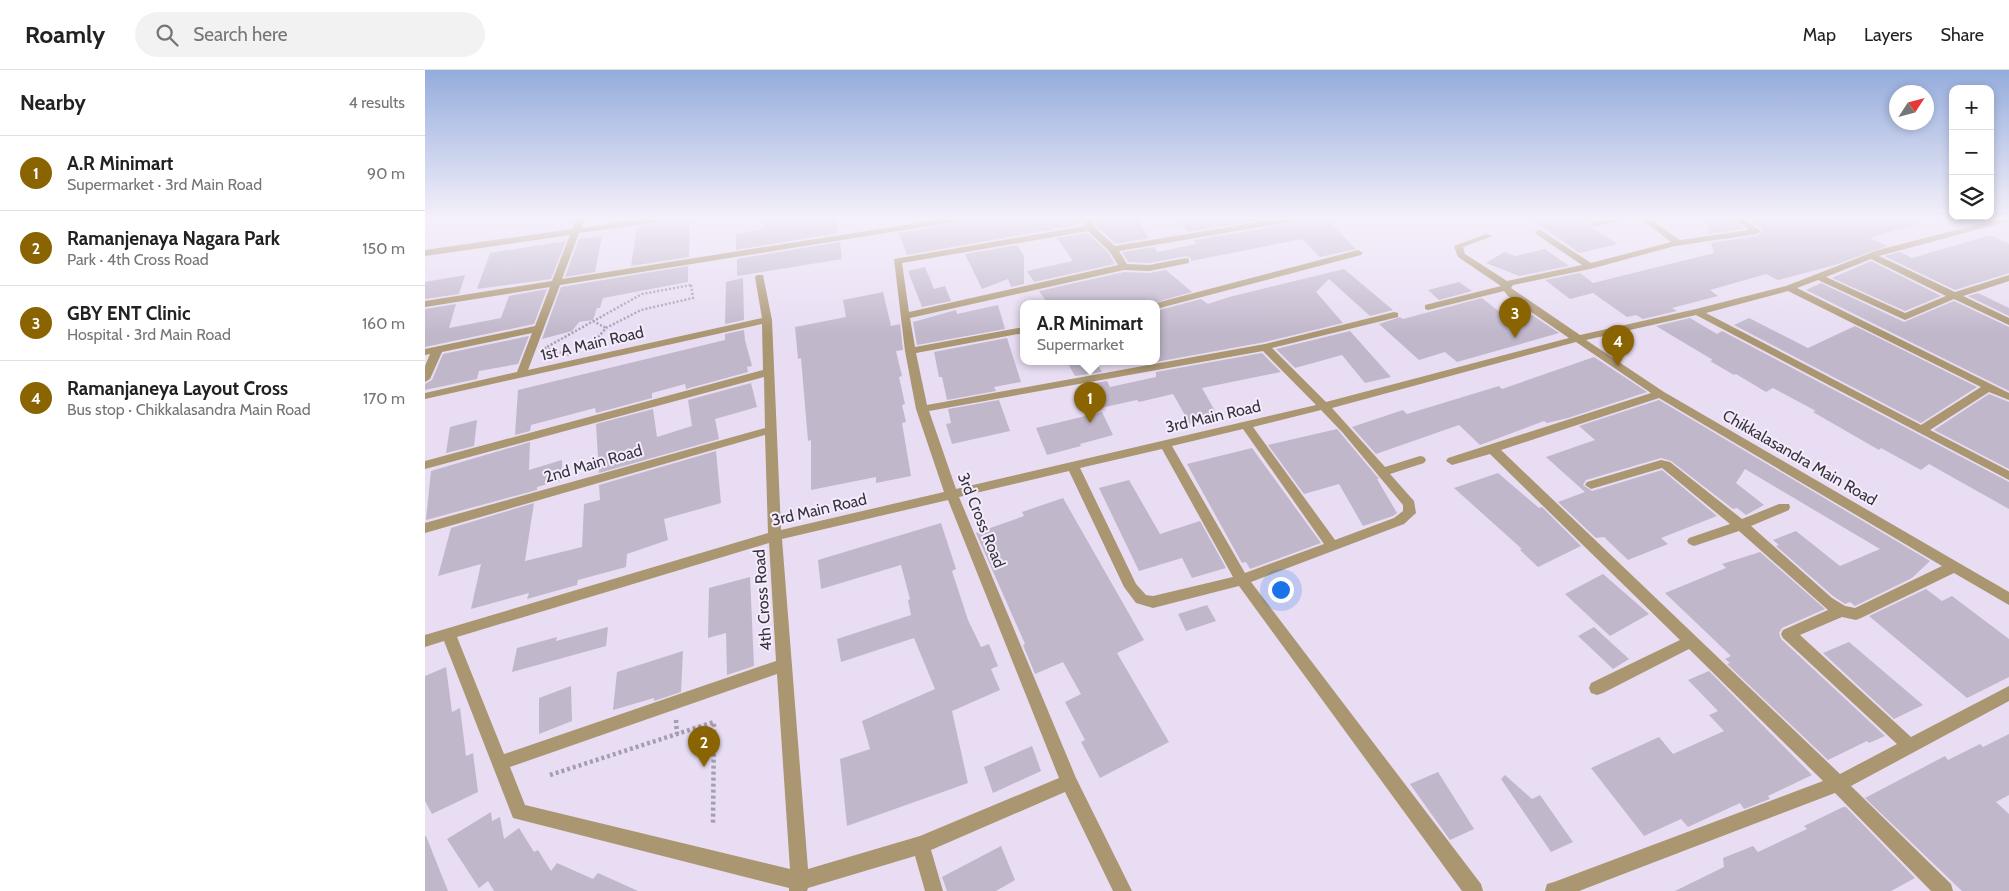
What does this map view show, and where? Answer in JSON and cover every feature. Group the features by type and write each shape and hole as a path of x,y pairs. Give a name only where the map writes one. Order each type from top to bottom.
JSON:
{"street":[{"path":"521,375 565,257"},
{"path":"425,304 712,257"},
{"name":"3rd Cross Road","path":"915,257 897,261 910,351 922,409 952,495 1069,782 1123,891"},
{"path":"1118,257 1124,267"},
{"path":"1160,305 1342,257"},
{"name":"Chikkalasandra Main Road","path":"1466,257 1506,286 1511,294 1660,394 2009,598"},
{"path":"1577,257 1590,266"},
{"path":"1428,307 1623,257"},
{"name":"3rd Main Road","path":"425,641 775,536 1321,407 1577,339 1697,312 1789,288 1867,257"},
{"path":"1874,257 2009,322"},
{"path":"905,316 1124,267 1149,268 1186,261"},
{"path":"1817,276 1905,317 1953,296 2009,278"},
{"name":"4th Cross Road","path":"760,277 767,320 775,536 799,886"},
{"path":"1789,288 2009,397"},
{"path":"1697,312 2009,476"},
{"path":"922,409 1265,347 1394,315"},
{"name":"1st A Main Road","path":"425,396 767,320"},
{"path":"425,352 539,328"},
{"path":"910,351 1020,331"},
{"path":"1073,466 1131,587 1141,599 1153,602 1242,580 1333,548 1399,521 1410,513 1409,504 1347,430 1321,407 1265,347"},
{"path":"425,379 437,350"},
{"path":"425,465 769,372"},
{"path":"1921,430 1989,387"},
{"path":"1452,461 1660,394"},
{"path":"1246,425 1333,548"},
{"name":"2nd Main Road","path":"425,528 771,430"},
{"path":"1165,444 1242,580 1474,891"},
{"path":"1491,449 1838,784 1944,891"},
{"path":"1382,472 1420,460"},
{"path":"1591,485 1661,464 1666,465 1741,525 1827,602 1841,611 1856,614 1954,567"},
{"path":"1693,541 1741,525 1784,507"},
{"path":"1841,611 1788,634 1910,746"},
{"path":"448,634 519,812 799,886 921,845 1069,782"},
{"path":"1597,688 1690,642"},
{"path":"499,763 784,665"},
{"path":"1555,891 1838,784 2009,693"},
{"path":"921,845 934,891"}],"path":[{"path":"562,354 548,350 545,347 592,321 642,294 691,285 693,298 641,310 606,328 592,321"},
{"path":"551,775 714,722 713,824"}],"building":[{"path":"488,257 560,257 551,279 477,289"},
{"path":"572,257 598,257 595,272 565,277"},
{"path":"632,257 687,257 631,266"},
{"path":"747,257 842,257 842,259 737,276 737,259"},
{"path":"967,257 1024,257 1024,284 1011,287 1008,279 982,289"},
{"path":"1070,257 1111,257 1115,264 1034,282 1027,271 1073,261"},
{"path":"1125,257 1179,257 1149,263 1128,262"},
{"path":"1189,257 1210,257 1191,261"},
{"path":"1495,257 1557,257 1569,266 1519,276 1486,263"},
{"path":"1697,257 1856,257 1835,265 1778,280 1766,274 1710,290 1718,296 1672,308 1677,311 1643,319 1636,315 1627,317 1593,293 1570,299 1545,280 1580,273 1593,283"},
{"path":"1887,257 2009,257 2009,273 1955,290"},
{"path":"1871,261 1941,296 1905,311 1832,278"},
{"path":"688,266 688,282 603,298 593,320 579,322 572,331 542,339 561,287"},
{"path":"925,267 934,289 945,286 951,301 922,307 908,271"},
{"path":"1344,269 1393,310 1370,316 1329,279 1316,292 1343,323 1265,342 1160,361 1160,310 1201,299 1208,304 1229,297"},
{"path":"1166,270 1192,292 1160,301 1045,300 1039,291 1124,272 1149,273"},
{"path":"465,275 459,294 425,299 425,282"},
{"path":"743,278 744,320 725,324 726,282"},
{"path":"1459,282 1472,291 1439,300 1428,290"},
{"path":"1821,283 1904,322 1954,301 2009,327 2009,391 1806,290"},
{"path":"547,289 534,324 425,347 425,309 456,304 449,328 501,318 509,296"},
{"path":"883,292 891,326 900,324 903,350 896,351 902,376 899,377 905,404 902,405 906,422 902,423 911,476 876,483 876,477 811,490 811,440 808,441 801,358 798,359 795,327 846,317 843,300"},
{"path":"1978,293 2009,308 2009,316 1968,296"},
{"path":"1482,298 1511,321 1532,315 1559,333 1457,362 1445,352 1419,360 1379,324 1400,317 1403,319"},
{"path":"998,305 1005,329 917,345 913,322 956,310 957,314"},
{"path":"1690,318 1717,334 1722,331 2009,482 2009,509 1929,464 1921,470 1881,448 1879,450 1813,412 1816,411 1773,388 1766,392 1710,361 1713,360 1656,326"},
{"path":"1749,318 1808,348 1855,326 1977,387 1921,423 1734,325"},
{"path":"744,330 752,366 747,367 748,372 686,389 685,384 652,393 652,398 596,413 595,408 531,425 530,431 515,435 518,390 725,340 725,334"},
{"path":"1350,331 1391,377 1365,383 1342,355 1295,368 1276,349"},
{"path":"529,336 518,364 479,371 477,379 425,390 425,384 432,380 443,354"},
{"path":"1007,338 1021,382 994,387 996,391 947,400 942,377 939,377 934,352"},
{"path":"1262,353 1281,372 1202,388 1219,418 1190,424 1173,394 1091,410 1079,386 1107,381 1110,387 1156,377 1156,372"},
{"path":"1594,357 1647,392 1568,418 1547,423 1544,421 1480,445 1459,425 1376,454 1352,427 1403,410 1407,414 1499,386 1502,389"},
{"path":"1069,365 1098,365 1102,372 1075,376"},
{"path":"751,383 757,407 715,419 719,439 599,473 596,424 653,409 657,437 692,426 688,400"},
{"path":"1989,394 2009,402 2009,469 1934,430"},
{"path":"999,400 1010,431 952,444 946,424 951,423 948,409"},
{"path":"1659,400 1930,561 1912,578 1855,606 1850,602 1845,604 1833,596 1776,546 1779,545 1773,540 1796,531 1840,566 1880,549 1745,469 1736,483 1764,505 1746,515 1737,508 1733,509 1671,461 1661,458 1586,480 1583,485 1592,491 1662,470 1717,516 1661,538 1668,544 1628,560 1604,537 1596,538 1558,502 1585,492 1546,457 1595,440 1579,426"},
{"path":"1102,412 1113,435 1047,455 1036,428"},
{"path":"477,420 474,446 446,453 450,427"},
{"path":"1337,429 1379,479 1377,479 1397,513 1393,516 1363,526 1339,484 1304,494 1268,445"},
{"path":"530,442 529,470 562,460 562,480 537,487 537,490 426,520 431,471"},
{"path":"1252,448 1321,543 1250,569 1246,562 1242,563 1187,464"},
{"path":"716,451 721,503 664,519 668,540 627,554 626,567 578,580 577,585 527,599 529,593 471,609 481,564 438,576 451,528 534,503 525,561 582,547 584,504 600,500 599,485"},
{"path":"1498,473 1539,508 1542,507 1581,546 1538,567 1520,550 1522,549 1454,488"},
{"path":"1129,480 1160,534 1200,521 1226,568 1192,578 1182,558 1139,571 1099,488"},
{"path":"1063,498 1144,640 1117,653 1169,742 1100,778 1081,742 1085,740 1065,702 1081,694 1063,662 1035,674 1023,645 1025,644 976,533 1024,516 1022,512"},
{"path":"941,523 956,569 952,571 968,620 981,647 989,644 998,666 991,669 1000,690 952,711 968,783 847,826 840,759 870,749 862,721 935,689 914,638 841,662 837,639 911,615 908,600 910,599 901,565 821,589 818,560"},
{"path":"1760,552 1825,609 1782,628 1779,633 1781,639 1885,736 1869,743 1867,741 1828,760 1727,664 1730,663 1725,659 1731,656 1665,593 1726,568 1722,564"},
{"path":"1603,574 1649,614 1610,636 1565,594"},
{"path":"750,577 754,666 727,675 726,633 708,638 709,588"},
{"path":"1926,589 1942,601 1952,596 2009,639 2009,677 1967,698 1869,616"},
{"path":"1207,605 1216,621 1186,631 1178,614"},
{"path":"608,627 606,646 512,672 517,648 557,637 556,641"},
{"path":"1594,627 1629,659 1613,669 1578,636"},
{"path":"1849,642 1923,705 1894,719 1823,653"},
{"path":"683,651 681,692 654,701 654,698 613,710 617,672"},
{"path":"446,667 452,712 460,708 466,756 473,753 478,792 432,814 425,801 425,676"},
{"path":"1709,671 1812,775 1768,796 1770,799 1744,809 1740,803 1688,827 1681,819 1644,836 1591,768 1659,737 1673,754 1724,731 1709,715 1718,711 1688,680"},
{"path":"571,686 572,721 539,734 539,698"},
{"path":"2009,734 2009,795 1996,802 2009,814 2009,891 1962,891 1865,798 1945,756 1948,760 1980,744 1983,747"},
{"path":"1032,746 1041,771 993,793 984,767"},
{"path":"1438,772 1474,829 1450,840 1410,784"},
{"path":"1505,775 1532,799 1540,795 1573,842 1551,852 1501,779"},
{"path":"1846,807 1915,878 1891,891 1675,891 1724,867 1723,858 1753,846 1758,852 1807,829 1804,826"},
{"path":"491,812 492,821 500,817 504,839 519,828 534,852 538,850 551,871 557,863 593,879 598,873 638,891 494,891 488,881 479,888 447,839"},
{"path":"426,836 448,891 425,891"},
{"path":"1001,846 1015,880 996,891 947,891 942,877"}],"place":[{"name":"GBY ENT Clinic","path":"1515,338"},
{"name":"Ramanjaneya Layout Cross","path":"1618,366"},
{"name":"A.R Minimart","path":"1090,423"},
{"name":"Ramanjenaya Nagara Park","path":"704,767"}]}
